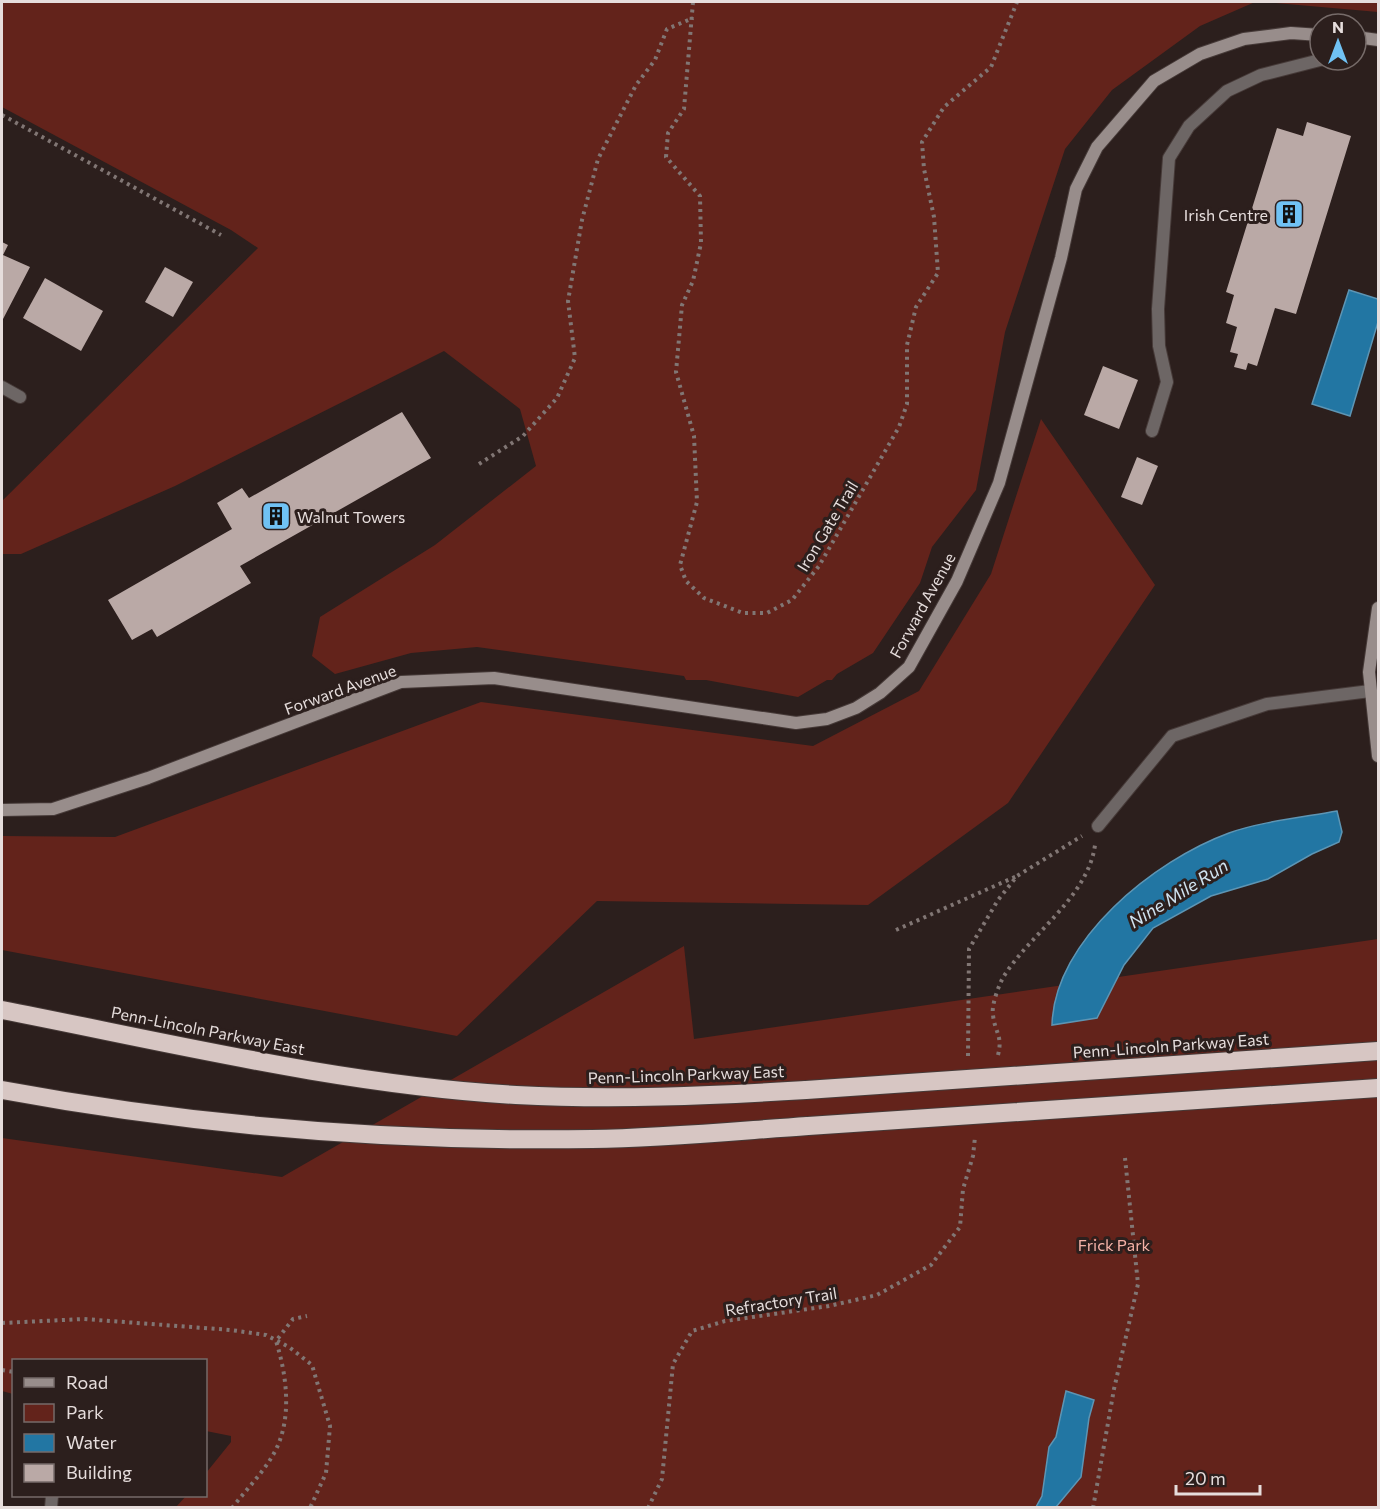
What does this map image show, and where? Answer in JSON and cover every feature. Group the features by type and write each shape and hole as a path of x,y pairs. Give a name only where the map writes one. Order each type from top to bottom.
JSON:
{"highway":[{"name":"Penn-Lincoln Parkway East","path":"2,1010 288,1066 440,1088 514,1095 665,1097 806,1090 1378,1051"},
{"path":"2,1090 202,1120 389,1136 593,1139 1378,1088"}],"main road":[{"name":"Forward Avenue","path":"2,810 53,810 148,778 401,682 494,678 796,723 827,719 856,708 880,693 909,667 966,559 999,483 1061,258 1076,189 1097,147 1154,81 1200,54 1244,39 1291,33 1308,34"},
{"path":"1378,608 1369,672 1378,756"}],"street":[{"path":"1152,431 1167,382 1159,346 1158,309 1169,158 1189,126 1227,91 1261,75 1308,63"},
{"path":"2,387 20,397"},
{"path":"1098,826 1172,736 1267,704 1370,691"}],"path":[{"name":"Iron Gate Trail","path":"693,2 684,109 668,133 666,158 700,196 702,243 693,281 682,305 676,372 694,435 697,502 680,565 686,581 704,598 743,613 767,613 792,600 819,566 899,427 907,404 907,345 916,307 938,273 934,217 924,169 922,142 944,106 991,67 1017,2"},
{"path":"479,464 523,436 557,398 575,358 568,301 582,220 598,159 636,85 656,60 668,29 693,18"},
{"path":"2,115 220,235"},
{"path":"896,930 1017,876 1098,826"},
{"path":"996,1062 1002,1042 992,1013 1004,977 1053,918 1092,865 1098,826"},
{"path":"968,1058 969,950 998,900 1017,876"},
{"path":"974,1156 976,1130"},
{"path":"971,1134 974,1156"},
{"name":"Refractory Trail","path":"648,1508 662,1479 673,1364 692,1331 725,1321 829,1306 877,1295 931,1264 960,1227 963,1189 974,1156"},
{"path":"1093,1508 1114,1389 1138,1284 1125,1158"},
{"path":"276,1341 293,1319 307,1316"},
{"path":"2,1323 84,1319 231,1330 266,1335 289,1347 312,1365 330,1426 326,1473 310,1508"},
{"path":"232,1508 274,1455 285,1417 286,1382 276,1341"}],"green space":[{"path":"2,2 1255,2 1200,26 1112,90 1065,149 1005,332 976,490 932,547 920,583 873,653 837,674 832,680 827,680 798,697 706,680 686,680 684,676 477,647 411,653 335,674 312,656 320,617 435,545 536,466 520,409 444,351 175,486 21,554 2,554 2,501 258,248 231,230 2,107"},
{"path":"1263,2 1378,2 1378,12"},
{"path":"1041,419 1155,585 1008,803 868,905 597,901 457,1036 2,950 2,836 115,837 481,702 813,746 919,691 991,574"},
{"name":"Frick Park","path":"1378,939 1378,1507 176,1507 185,1497 207,1497 207,1472 231,1442 231,1436 207,1431 207,1359 12,1359 12,1394 2,1391 2,1138 282,1177 684,946 694,1039"}],"water":[{"path":"1349,290 1378,299 1378,322 1350,416 1312,404"},
{"name":"Nine Mile Run","path":"1337,811 1342,832 1339,842 1312,854 1268,879 1211,896 1153,928 1124,965 1097,1018 1052,1025 1057,993 1070,963 1089,934 1141,883 1170,862 1229,833 1268,823"},
{"path":"1066,1391 1094,1400 1089,1418 1081,1477 1056,1507 1036,1507 1042,1496 1049,1447 1056,1437"}],"building":[{"name":"Irish Centre","path":"1307,122 1351,136 1296,314 1275,308 1257,366 1248,363 1246,370 1234,367 1238,354 1230,352 1237,327 1226,323 1234,295 1226,292 1277,128 1303,136"},
{"path":"2,242 8,245 3,255 30,267 2,321"},
{"path":"165,267 193,282 173,317 145,302"},
{"path":"45,278 103,311 81,351 23,318"},
{"path":"1103,366 1138,380 1119,429 1084,415"},
{"name":"Walnut Towers","path":"402,412 431,458 240,566 251,583 157,637 152,629 132,640 108,600 232,529 217,503 242,488 249,498"},
{"path":"1137,457 1158,466 1142,505 1121,497"}],"place":[{"name":"Irish Centre","path":"1289,214"},
{"name":"Walnut Towers","path":"276,516"}]}
